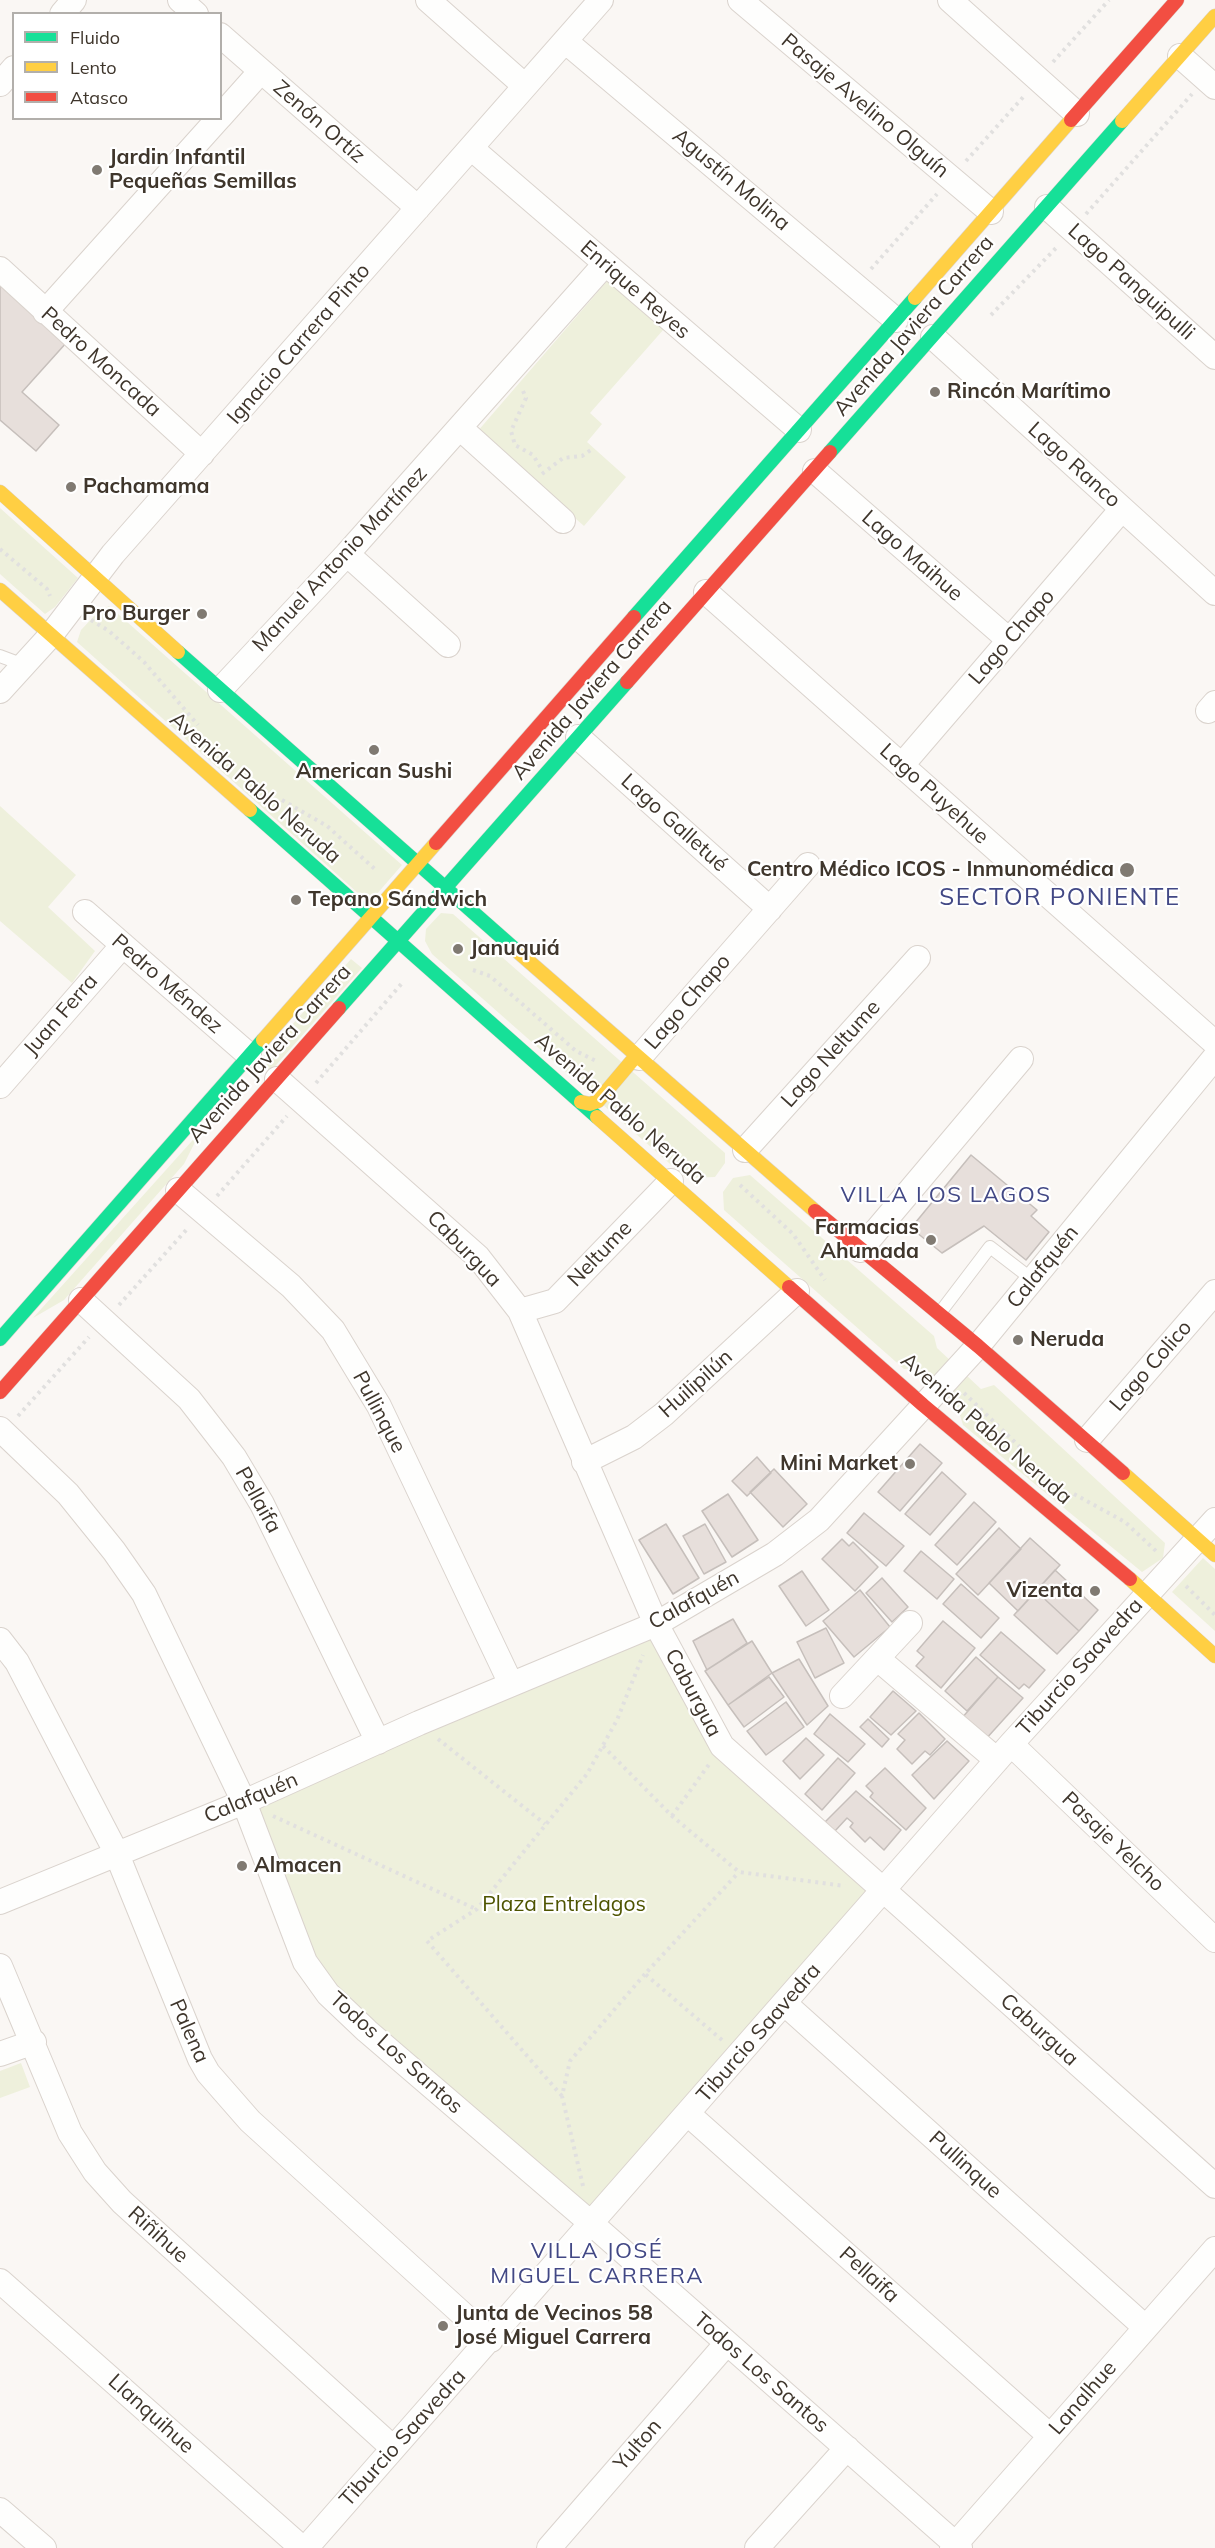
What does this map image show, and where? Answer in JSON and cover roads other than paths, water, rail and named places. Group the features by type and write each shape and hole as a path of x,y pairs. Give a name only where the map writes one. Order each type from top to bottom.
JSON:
{"main road":[{"name":"Avenida Javiera Carrera","path":"0,1392 178,1190 370,918 875,344 900,326 991,212 1171,2"},
{"name":"Avenida Javiera Carrera","path":"0,1339 261,1075 398,942 578,738 702,579 815,471 1044,191 1180,56 1215,16"},
{"path":"1044,191 1043,157 1048,147"},
{"path":"0,492 444,889 860,1251 939,1314 1087,1440 1206,1547"},
{"path":"697,546 702,579"},
{"name":"Avenida Pablo Neruda","path":"0,590 370,918 797,1291 923,1405 1147,1593 1215,1656"},
{"path":"581,1102 590,1104 598,1101 638,1057"},
{"path":"0,1371 15,1374"}],"street":[{"path":"64,12 74,0"},
{"path":"180,0 194,12"},
{"path":"428,0 525,86"},
{"name":"Ignacio Carrera Pinto","path":"0,691 51,635 95,578 202,454 601,0"},
{"name":"Pasaje Avelino Olguín","path":"740,0 991,212"},
{"path":"951,0 1077,114"},
{"name":"Zenón Ortíz","path":"222,37 418,208"},
{"name":"Agustín Molina","path":"565,41 856,286 900,326"},
{"path":"1180,56 1215,87"},
{"path":"0,84 12,70"},
{"path":"222,116 261,71"},
{"path":"45,312 218,120"},
{"name":"Enrique Reyes","path":"471,148 799,430"},
{"name":"Lago Panguipulli","path":"1044,191 1215,357"},
{"name":"Manuel Antonio Martínez","path":"220,690 460,429 605,264"},
{"name":"Pedro Moncada","path":"0,269 202,454"},
{"name":"Lago Ranco","path":"926,335 1215,593"},
{"path":"460,429 536,481 563,520"},
{"name":"Lago Maihue","path":"815,471 1009,640"},
{"name":"Lago Chapo","path":"902,765 1122,509"},
{"path":"347,554 448,645"},
{"name":"Lago Puyehue","path":"702,579 902,765 1215,1043"},
{"name":"Lago Galletué","path":"578,738 770,909"},
{"name":"Lago Chapo","path":"638,1057 808,865"},
{"name":"Pedro Méndez","path":"85,912 261,1075"},
{"name":"Juan Ferra","path":"0,1086 123,945"},
{"name":"Lago Neltume","path":"745,1150 918,958"},
{"name":"Calafquén","path":"0,1902 116,1852 244,1802 419,1723 656,1624 775,1554 819,1520 978,1347 1215,1057"},
{"path":"860,1251 1021,1059"},
{"name":"Caburgua","path":"261,1075 478,1257 520,1311 656,1624 722,1746 1215,2186"},
{"name":"Neltume","path":"520,1311 555,1301 671,1181"},
{"name":"Pullinque","path":"178,1190 291,1286 333,1330 379,1406 511,1684"},
{"name":"Huilipilún","path":"584,1462 634,1437 664,1414 797,1291"},
{"name":"Lago Colico","path":"1087,1440 1215,1292"},
{"name":"Pellaifa","path":"81,1300 189,1399 234,1457 262,1504 378,1742"},
{"name":"Todos Los Santos","path":"0,1429 68,1494 114,1551 144,1594 244,1802 305,1962 328,1994 367,2031 592,2224 847,2448 956,2547"},
{"name":"Tiburcio Saavedra","path":"304,2548 491,2340 1004,1752 1147,1593 1169,1569 1206,1547 1215,1520"},
{"path":"842,1696 910,1623"},
{"name":"Palena","path":"0,1640 17,1662 116,1852 200,2059 218,2086 250,2121 491,2340"},
{"name":"Pasaje Yelcho","path":"878,1659 1004,1752 1215,1940"},
{"name":"Riñihue","path":"0,1966 34,2042 70,2133 108,2187 393,2448"},
{"name":"Pullinque","path":"784,2003 1146,2327"},
{"path":"0,2054 34,2042"},
{"name":"Pellaifa","path":"688,2114 1050,2436"},
{"name":"Lanalhue","path":"956,2547 1215,2248"},
{"name":"Llanquihue","path":"0,2281 304,2548"},
{"name":"Yulton","path":"549,2548 727,2343"},
{"path":"757,2548 847,2448"},
{"path":"2,2515 44,2548"}],"lane":[{"path":"0,607 19,608"},
{"path":"0,656 24,665"},
{"path":"939,1314 990,1247 1033,1280"}],"place":[{"name":"Jardin Infantil Pequeñas Semillas","path":"97,170"},
{"name":"Rincón Marítimo","path":"935,392"},
{"name":"Pachamama","path":"71,487"},
{"name":"Pro Burger","path":"202,614"},
{"name":"American Sushi","path":"374,750"},
{"name":"Centro Médico ICOS - Inmunomédica","path":"1127,870"},
{"name":"Tepano Sándwich","path":"296,900"},
{"name":"Januquiá","path":"458,949"},
{"name":"Farmacias Ahumada","path":"931,1240"},
{"name":"Neruda","path":"1018,1340"},
{"name":"Mini Market","path":"910,1464"},
{"name":"Vizenta","path":"1095,1591"},
{"name":"Almacen","path":"242,1866"},
{"name":"Junta de Vecinos 58 José Miguel Carrera","path":"443,2326"}],"district":[{"name":"SECTOR PONIENTE","path":"1060,898"},
{"name":"VILLA LOS LAGOS","path":"946,1195"},
{"name":"VILLA JOSÉ MIGUEL CARRERA","path":"597,2264"}],"park label":[{"name":"Plaza Entrelagos","path":"564,1905"}]}
